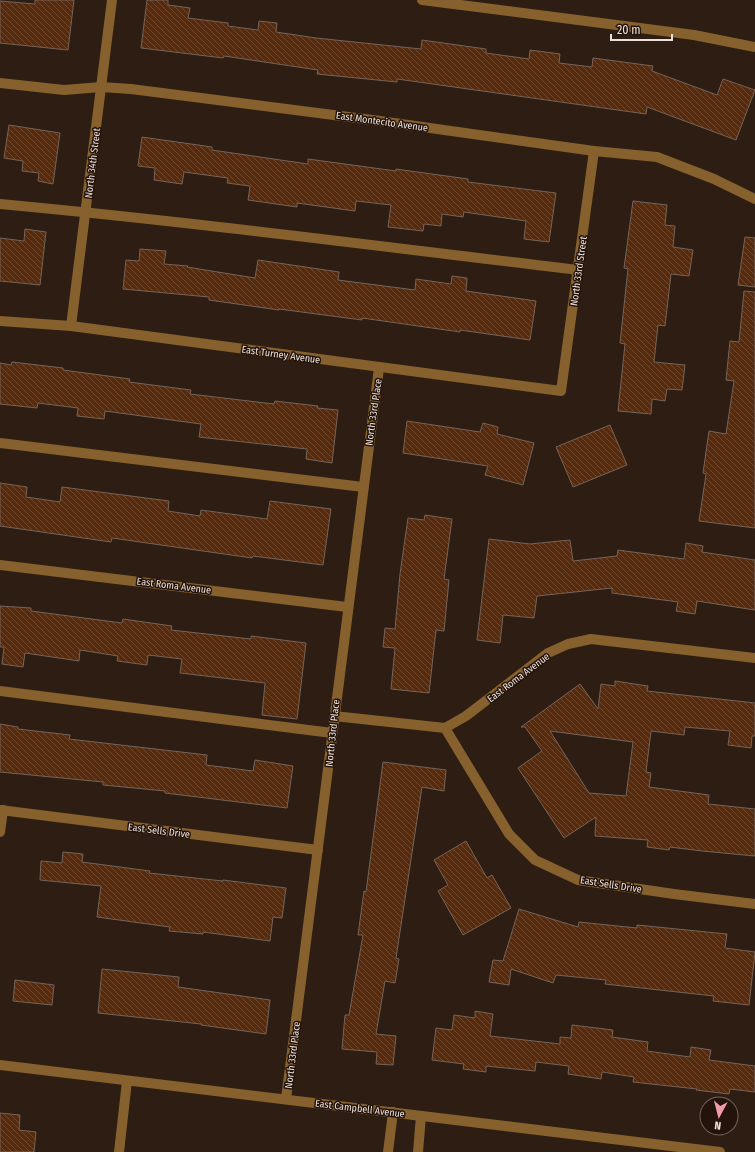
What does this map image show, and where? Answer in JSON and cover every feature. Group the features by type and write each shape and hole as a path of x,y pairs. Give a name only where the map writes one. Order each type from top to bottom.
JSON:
{"street":[{"name":"North 34th Street","path":"71,326 112,0"},
{"path":"422,0 694,35 755,47"},
{"name":"East Montecito Avenue","path":"0,83 64,90 101,87 131,89 380,121 594,151 656,157 714,179 755,199"},
{"name":"North 33rd Street","path":"561,391 594,151"},
{"path":"0,204 279,233 437,254 578,270"},
{"name":"East Turney Avenue","path":"0,321 71,326 561,391"},
{"name":"North 33rd Place","path":"286,1099 347,607 379,368"},
{"path":"0,443 363,487"},
{"name":"East Roma Avenue","path":"0,565 347,607"},
{"name":"East Roma Avenue","path":"445,728 466,716 548,653 568,644 591,639 755,658"},
{"path":"0,691 332,733"},
{"path":"334,716 445,728"},
{"name":"East Sells Drive","path":"445,728 509,834 536,860 578,880 755,904"},
{"path":"0,832 1,810"},
{"name":"East Sells Drive","path":"1,810 318,850"},
{"name":"East Campbell Avenue","path":"0,1065 720,1152"},
{"path":"119,1152 127,1080"},
{"path":"388,1152 393,1112"},
{"path":"418,1152 421,1116"}],"building":[{"path":"35,0 74,0 68,50 0,43 0,1 35,4"},
{"path":"147,0 168,0 168,5 190,8 188,18 228,23 228,26 258,30 259,21 277,23 276,32 316,38 421,49 422,40 486,49 486,53 529,59 530,50 560,54 559,63 592,67 593,58 653,66 652,71 717,95 723,79 755,90 736,140 647,107 646,114 397,79 397,82 317,74 318,70 224,56 223,58 141,48"},
{"path":"9,125 60,133 53,184 38,181 39,173 22,171 23,161 4,158"},
{"path":"142,137 212,147 212,150 308,164 308,159 396,171 396,169 468,179 468,182 556,193 549,242 524,239 526,221 464,212 463,217 442,214 441,226 424,224 423,231 388,227 391,205 356,201 355,211 297,203 297,207 248,200 250,186 227,183 228,178 184,172 182,184 154,180 155,168 138,166"},
{"path":"633,201 667,205 665,225 675,226 673,247 693,250 689,276 671,274 665,326 658,325 654,362 685,365 682,390 667,389 665,401 652,399 651,414 618,411 625,344 620,343 628,269 624,268"},
{"path":"25,229 46,232 40,285 0,281 0,238 24,241"},
{"path":"745,237 755,238 755,287 738,285"},
{"path":"140,249 166,251 164,264 188,266 187,267 255,278 258,260 339,272 338,280 415,290 416,279 451,284 452,276 467,278 466,291 536,301 530,340 362,318 362,320 279,310 209,300 209,297 123,289 126,260 139,261"},
{"path":"744,291 755,292 755,528 699,521 706,474 703,473 709,431 726,434 734,381 726,380 730,341 739,342"},
{"path":"12,362 63,368 63,370 130,379 129,382 191,390 190,394 274,404 275,401 338,410 332,463 306,459 307,449 199,437 201,424 105,411 104,419 77,416 78,408 38,403 37,408 0,404 0,363 11,365"},
{"path":"407,421 480,432 483,423 498,427 497,434 534,443 523,485 485,475 488,466 403,453"},
{"path":"610,425 627,465 573,487 556,447"},
{"path":"0,483 27,487 26,497 60,502 62,487 169,501 168,511 200,516 201,510 267,519 270,501 331,509 323,565 253,556 252,558 112,538 111,542 0,526"},
{"path":"425,515 452,519 444,579 449,580 444,631 436,630 429,693 391,689 395,648 383,647 385,628 395,629 400,574 408,518 424,520"},
{"path":"489,539 530,544 570,540 573,561 617,556 618,550 684,559 686,543 703,546 702,552 755,560 755,610 697,601 695,614 676,611 678,602 612,593 612,588 537,596 534,618 503,615 500,643 477,640"},
{"path":"0,606 31,608 31,611 122,623 123,619 172,626 171,630 251,639 251,636 306,643 297,719 262,715 265,683 180,673 182,659 148,655 147,665 117,661 118,656 80,650 79,661 25,653 23,667 2,664 4,647 0,647"},
{"path":"615,681 648,686 647,691 755,703 755,736 752,736 751,748 728,745 730,731 685,727 684,735 651,731 646,772 651,773 649,787 709,795 708,804 755,809 755,856 670,847 669,850 647,847 648,840 595,836 596,817 564,838 518,768 542,751 525,727 521,727 580,684 598,709 601,684 615,686","holes":["550,731 633,742 626,796 589,793"]},
{"path":"0,724 18,727 18,729 70,735 69,739 207,755 206,765 253,771 255,760 293,766 287,808 165,793 165,791 103,785 103,782 0,772"},
{"path":"383,762 446,770 444,791 422,787 396,958 399,959 395,983 385,981 376,1034 396,1036 393,1065 376,1064 377,1052 342,1049 345,1015 349,1015 363,935 358,935 364,891 366,892"},
{"path":"466,841 487,878 492,875 511,908 463,935 438,891 448,885 434,860"},
{"path":"63,852 83,854 82,862 150,871 149,873 286,888 282,918 273,917 270,941 203,932 203,934 169,931 170,927 97,917 101,886 40,880 41,861 62,863"},
{"path":"519,909 578,927 579,922 637,928 637,925 727,934 725,948 755,952 749,1005 713,1001 714,996 605,984 606,980 556,975 553,983 511,969 509,985 489,982 493,960 503,961"},
{"path":"102,969 179,977 178,987 270,1000 266,1034 201,1024 98,1013"},
{"path":"15,980 54,985 52,1005 13,1001"},
{"path":"475,1011 493,1014 490,1036 560,1044 560,1037 571,1038 572,1025 613,1030 612,1037 648,1042 647,1051 690,1057 691,1047 711,1050 709,1060 755,1066 755,1092 730,1089 729,1094 633,1082 634,1077 602,1072 601,1079 568,1074 569,1066 536,1062 535,1071 486,1066 486,1072 463,1069 464,1064 432,1060 436,1028 452,1030 454,1015 475,1018"},
{"path":"0,1113 20,1115 19,1130 36,1132 34,1152 0,1152"}]}
